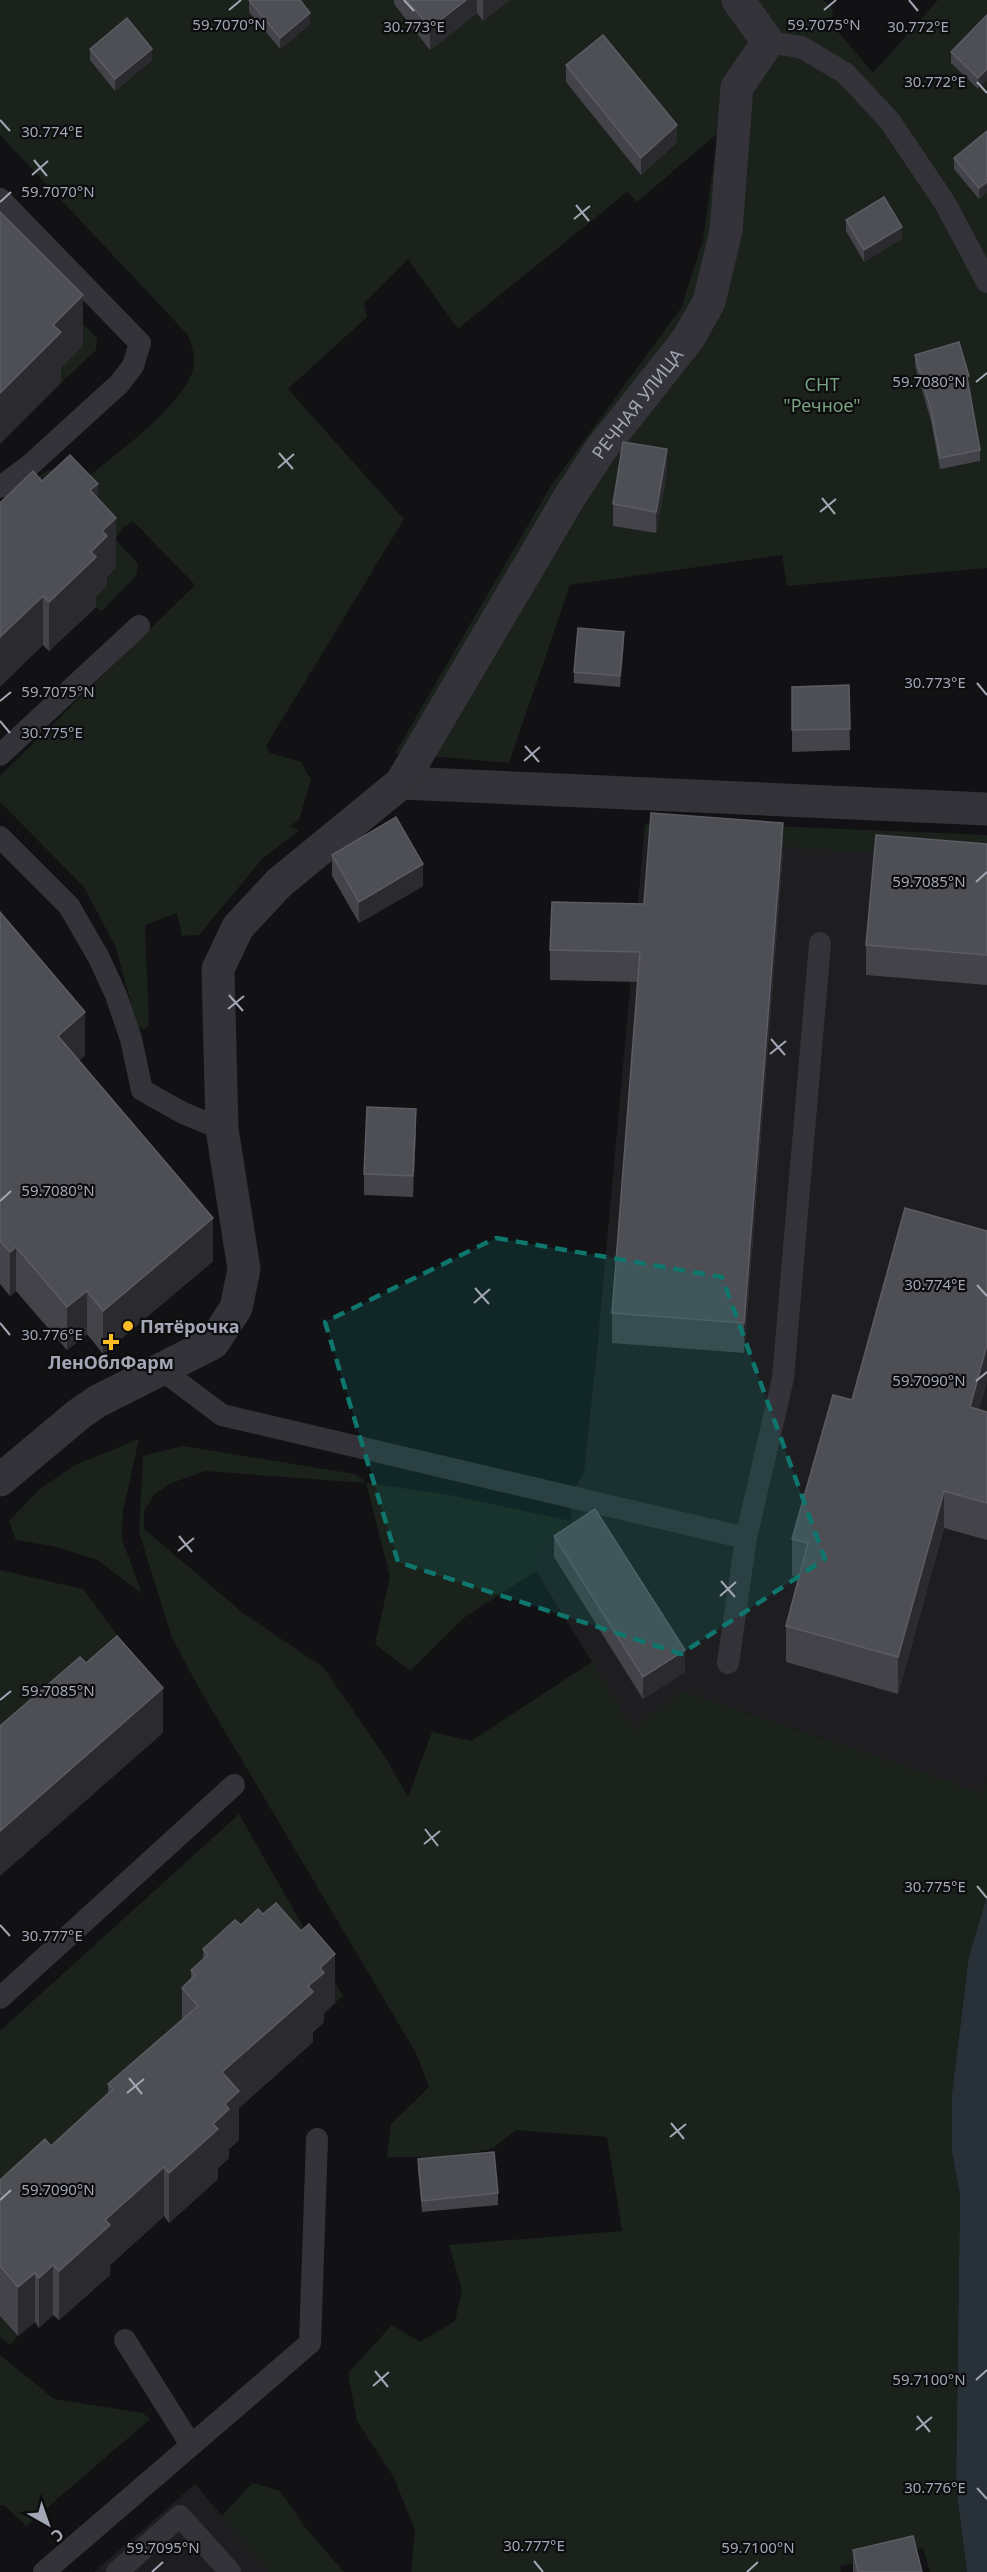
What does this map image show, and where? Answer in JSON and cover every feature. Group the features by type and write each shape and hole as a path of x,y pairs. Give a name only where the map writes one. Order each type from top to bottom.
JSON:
{"street":[{"path":"738,0 768,42"},
{"name":"РЕЧНАЯ УЛИЦА","path":"401,783 568,498 602,449 688,339 709,302 726,231 737,87 768,42"},
{"path":"0,1480 79,1414 126,1386 213,1343 236,1308 243,1269 222,1129 218,969 238,927 279,883 401,783 987,809"}],"lane":[{"path":"768,42 801,47 845,73 889,120 945,203 987,282"},
{"path":"0,200 140,343 133,366 119,384 29,466 0,487"},
{"path":"0,756 139,626"},
{"path":"0,837 69,906 99,958 116,994 131,1039 142,1090 183,1113 222,1129"},
{"path":"728,1664 746,1538 783,1378 820,943"},
{"path":"162,1370 222,1415 746,1538"},
{"path":"0,1998 234,1785"},
{"path":"44,2572 310,2343 317,2139"},
{"path":"125,2340 191,2445"},
{"path":"117,2572 180,2516 230,2572"}],"highlighted area":[{"path":"496,1238 722,1277 825,1559 681,1654 398,1562 325,1322"}],"shaded area":[{"path":"644,836 987,862 987,1780 982,1793 683,1691 633,1729 536,1571 539,1549 571,1521 571,1496 584,1471"},
{"path":"987,1896 987,2572 967,2572 956,2487 960,2195 952,2153 952,2093 969,1956"},
{"path":"195,2484 270,2572 94,2572"}],"green space":[{"name":"СНТ \"Речное\"","path":"0,0 823,0 833,8 831,23 873,73 938,0 987,0 987,568 787,586 782,555 570,585 509,763 395,753 552,484 681,308 703,240 718,133 637,202 627,192 458,329 408,259 364,303 367,317 288,389 404,519 266,746 270,753 301,762 311,780 299,820 290,826 299,831 262,859 199,935 182,936 177,913 145,925 149,1025 144,1030 137,1026 116,948 84,887 0,802 0,776 195,585 133,521 123,528 115,539 138,564 136,576 102,611 0,552 0,502 50,469 79,484 128,445 165,411 190,377 194,355 188,335 0,135"},
{"path":"0,239 97,338 96,350 61,383 53,376"},
{"path":"659,821 987,835 987,862 644,836 645,825"},
{"path":"139,1439 123,1511 122,1539 142,1594 98,1560 53,1546 16,1540 9,1521 40,1489 75,1465"},
{"path":"183,1446 355,1474 367,1483 450,1495 571,1521 539,1549 536,1571 465,1617 410,1671 375,1644 390,1576 366,1483 205,1471 169,1484 154,1495 144,1511 144,1529 243,1613 324,1668 385,1757 408,1797 432,1732 471,1741 592,1662 633,1729 683,1691 982,1793 987,1780 987,1896 969,1956 952,2093 952,2153 960,2195 956,2487 967,2572 930,2572 923,2548 840,2566 841,2572 411,2572 415,2530 394,2478 357,2421 348,2373 392,2325 420,2342 455,2321 462,2290 449,2245 622,2231 607,2137 516,2130 493,2148 455,2157 387,2157 391,2124 429,2087 416,2053 199,1688 172,1638 139,1532 143,1456"},
{"path":"0,1570 83,1589 147,1675 0,1784"},
{"path":"239,1814 343,1996 335,2003 309,1974 0,2229 0,2031"},
{"path":"0,2316 18,2336 10,2345 0,2337"},
{"path":"0,2355 54,2399 143,2413 150,2419 26,2526 4,2505 0,2506"},
{"path":"252,2483 280,2491 305,2527 344,2572 270,2572 222,2516"}],"building":[{"path":"249,0 300,0 310,13 280,38"},
{"path":"407,0 466,0 430,28"},
{"path":"987,15 987,69 978,78 951,52"},
{"path":"127,18 152,49 115,79 90,49"},
{"path":"603,35 677,125 641,158 566,65"},
{"path":"987,131 987,182 979,188 954,158"},
{"path":"884,197 902,227 864,250 846,220"},
{"path":"0,212 83,295 53,325 61,332 0,393"},
{"path":"959,342 969,376 967,377 980,450 940,458 931,410 915,355"},
{"path":"623,442 667,449 656,512 613,504"},
{"path":"70,455 98,484 90,490 116,518 102,531 107,536 91,552 96,557 49,602 43,596 0,637 0,503 33,471 42,481"},
{"path":"578,628 624,632 620,676 574,672"},
{"path":"849,685 850,729 792,730 792,687"},
{"path":"651,813 783,823 744,1323 612,1313 640,952 550,950 552,902 644,904"},
{"path":"396,817 423,864 359,902 332,855"},
{"path":"876,835 987,844 987,955 866,945"},
{"path":"0,912 85,1012 58,1036 213,1218 103,1311 87,1291 67,1307 16,1247 10,1252 0,1241"},
{"path":"367,1107 416,1109 413,1176 364,1174"},
{"path":"905,1208 987,1231 987,1345 970,1407 987,1412 987,1503 944,1491 898,1657 786,1626 808,1543 792,1539 833,1395 852,1400"},
{"path":"595,1509 685,1650 643,1677 554,1536"},
{"path":"117,1636 163,1688 0,1831 0,1726 80,1657 86,1663"},
{"path":"276,1903 301,1931 309,1924 335,1954 320,1968 324,1973 308,1986 313,1992 222,2072 239,2091 225,2104 229,2109 213,2124 218,2129 169,2173 164,2167 105,2220 110,2225 59,2271 53,2265 39,2278 35,2273 18,2287 0,2266 0,2199 3,2196 0,2193 0,2180 45,2139 51,2146 113,2089 108,2084 198,2006 182,1988 195,1975 191,1970 208,1955 203,1949 235,1920 241,1925 258,1909 263,1914"},
{"path":"494,2152 498,2193 422,2201 418,2159"},
{"path":"913,2536 922,2572 858,2572 853,2550"}],"place":[{"name":"Пятёрочка","path":"128,1326"},
{"name":"ЛенОблФарм","path":"111,1342"}]}
